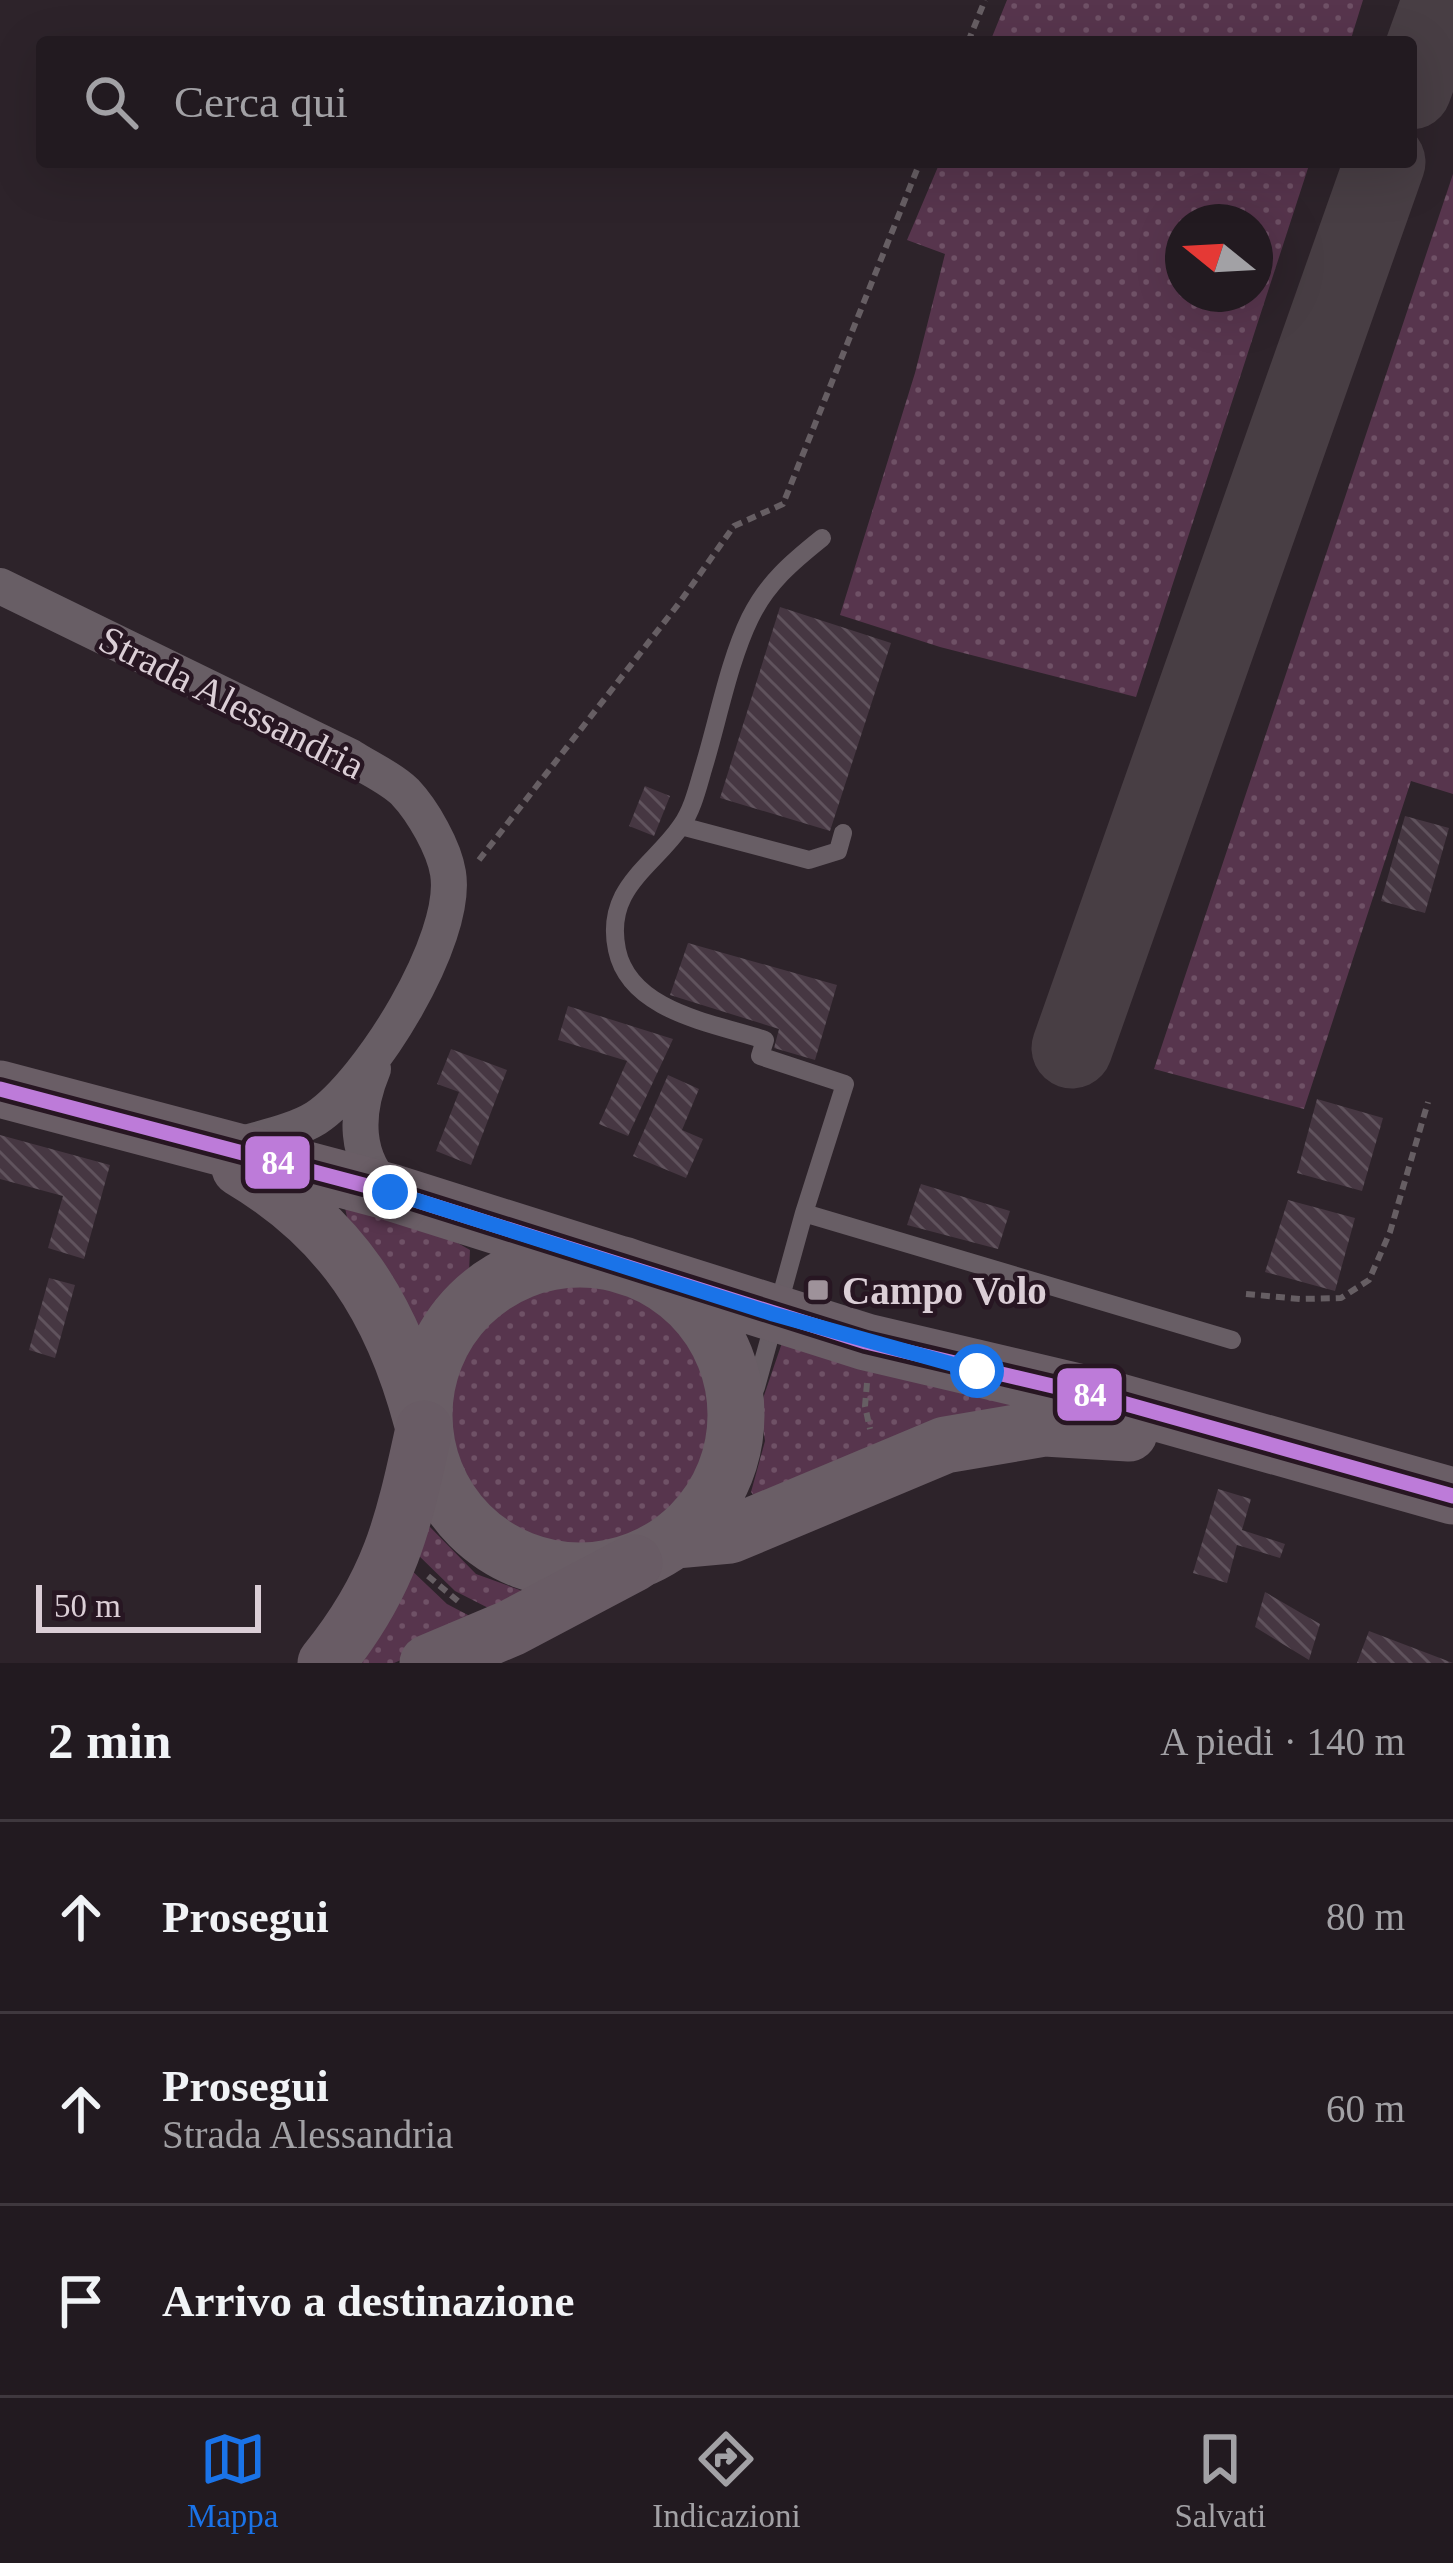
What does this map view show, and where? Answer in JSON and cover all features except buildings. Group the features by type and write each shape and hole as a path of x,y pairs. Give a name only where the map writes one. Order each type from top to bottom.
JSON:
{"highway":[{"path":"326,1663 359,1622 396,1547 424,1430"},
{"path":"428,1663 512,1628 654,1551"}],"main road":[{"path":"0,1089 390,1192 879,1346 1112,1400 1453,1496"},
{"path":"198,1143 281,1192 334,1241 361,1276 390,1333 414,1392 436,1476 460,1516 496,1548 540,1567 587,1572 730,1535 945,1445 1045,1428 1295,1450"},
{"path":"424,1430 428,1378 448,1331 483,1292 528,1267 579,1258 630,1266 669,1286 702,1316 725,1354 736,1397 735,1442 723,1479 703,1513 654,1551"}],"street":[{"name":"Strada Alessandria","path":"0,586 351,757 404,791 429,827 448,875 442,929 423,981 382,1046 334,1104 310,1122 198,1143"},
{"name":"Strada Alessandria","path":"382,1046 368,1079 360,1128 363,1155 390,1192"},
{"path":"334,1241 330,1176 347,1089"}],"lane":[{"path":"735,1442 845,1084 760,1056 765,1040 658,1004 637,987 617,953 615,918 631,882 681,826 749,621 776,575 822,538"},
{"path":"681,826 809,860 838,851 843,833"},
{"path":"804,1213 1232,1340"}],"path":[{"path":"970,36 985,0"},
{"path":"445,904 734,526 783,504 918,168"},
{"path":"1246,1294 1341,1298 1369,1280 1390,1232 1428,1102"},
{"path":"396,1547 452,1598 512,1628"}],"shaded area":[{"path":"1007,0 1363,0 1352,36 992,36"},
{"path":"937,168 1308,168 1273,276 1273,204 1165,204 1165,312 1261,312 1136,697 940,647 840,615 915,373 945,254 907,240"},
{"path":"1453,174 1453,794 1411,781 1304,1109 1154,1069"},
{"path":"343,1198 407,1214 470,1250 469,1273 416,1332 348,1222"},
{"path":"579,1279 632,1290 676,1320 706,1364 717,1417 706,1470 676,1514 632,1544 579,1555 526,1544 482,1514 452,1470 441,1417 452,1364 482,1320 526,1290"},
{"path":"785,1334 1012,1398 1015,1409 758,1501 751,1492 765,1441 760,1407"},
{"path":"430,1527 476,1574 520,1590 526,1597 504,1616 455,1591 414,1551 419,1531"},
{"path":"407,1566 447,1604 485,1624 394,1663 351,1663"}],"taxiway":[{"path":"1417,72 1443,0"},
{"path":"1072,1048 1383,168"}],"transit line":[{"name":"84","path":"0,1089 390,1192 866,1342 1112,1400 1453,1496"}],"place":[{"name":"Campo Volo","path":"818,1290"}],"route":[{"path":"390,1192 773,1314 977,1371"}]}
